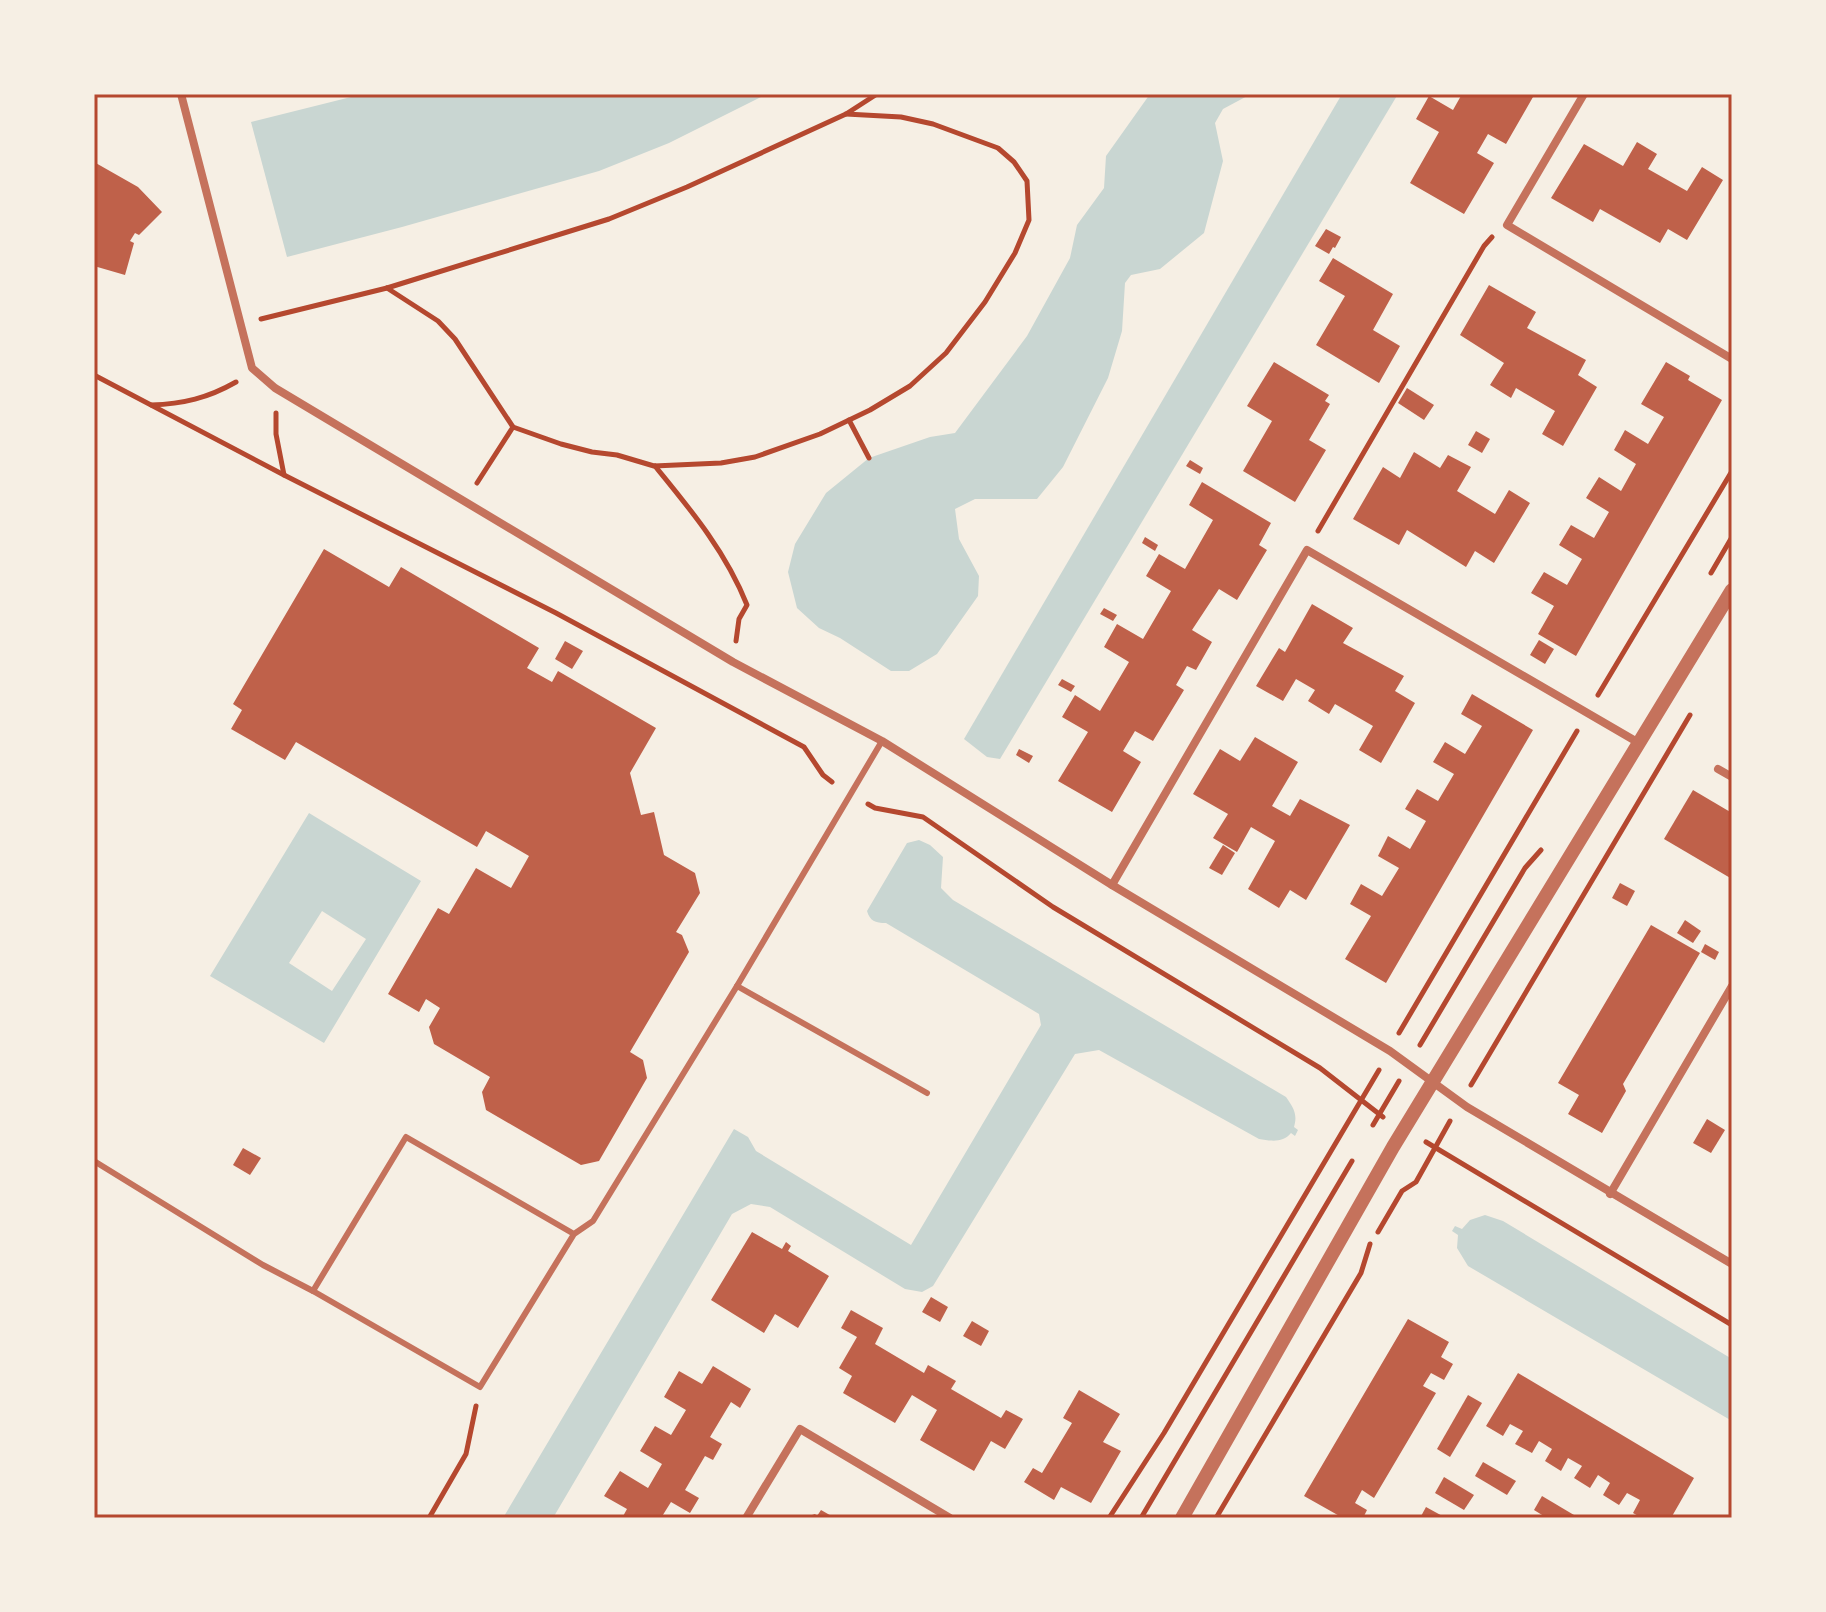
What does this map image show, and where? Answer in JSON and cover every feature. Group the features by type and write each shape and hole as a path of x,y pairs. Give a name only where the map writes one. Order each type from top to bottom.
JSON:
{"street":[{"path":"181,94 252,368 275,388 733,662 882,741 1112,885 1390,1051 1461,1103 1732,1264"},
{"path":"1584,94 1507,225 1732,359"},
{"path":"1112,885 1307,550 1640,744"},
{"path":"1182,1518 1404,1129 1732,590"},
{"path":"1718,769 1732,777"},
{"path":"1610,1194 1732,986"},
{"path":"746,1518 800,1429 950,1518"}],"lane":[{"path":"94,1161 263,1265 480,1387 574,1234 593,1221 882,741"},
{"path":"737,986 927,1093"},
{"path":"313,1291 406,1137 574,1234"}],"path":[{"path":"240,323 387,288 609,219 846,114 877,94"},
{"path":"387,288 438,321 455,339 513,427 561,444 654,466 721,463 755,457 820,434 918,381 946,353 1000,278 1029,220 1027,181 1014,162 998,148 933,124 901,117 846,114"},
{"path":"1307,550 1484,246 1507,225"},
{"path":"150,405 174,405 211,397 252,368"},
{"path":"94,375 556,613 804,747 823,775 850,795 875,808 923,817 1053,907 1320,1068 1379,1114 1732,1325"},
{"path":"275,388 276,434 284,475"},
{"path":"849,420 869,458"},
{"path":"465,501 513,427"},
{"path":"654,466 714,540 736,577 747,605 739,619 733,662"},
{"path":"1109,1518 1164,1433 1361,1101 1420,995"},
{"path":"1370,1131 1409,1065"},
{"path":"1141,1518 1354,1157"},
{"path":"429,1518 466,1454 480,1387"}],"shaded area":[{"path":"363,94 767,94 669,143 599,171 287,257 251,122"},
{"path":"1150,94 1251,94 1223,109 1215,123 1223,161 1204,233 1160,269 1131,275 1125,283 1122,331 1108,378 1063,467 1037,499 975,499 955,509 959,539 979,576 978,596 937,654 909,671 891,671 819,628 797,608 788,572 795,544 826,493 869,458 930,437 955,433 1027,336 1070,258 1077,225 1104,188 1106,156"},
{"path":"1342,94 1398,94 1000,759 987,757 964,739"},
{"path":"309,813 421,881 324,1043 210,976","holes":["322,911 366,939 332,991 289,963"]},
{"path":"919,840 943,857 941,888 953,900 1286,1097 1295,1114 1294,1127 1298,1130 1295,1136 1291,1133 1281,1140 1259,1139 1099,1050 1075,1054 933,1286 922,1292 905,1289 770,1207 751,1204 732,1214 553,1518 503,1518 734,1129 748,1137 756,1151 911,1245 1041,1025 1039,1014 886,923 871,919 867,911 907,843"},
{"path":"1485,1215 1503,1221 1732,1359 1732,1421 1468,1266 1457,1248 1458,1235 1452,1231 1455,1226 1462,1229 1470,1220"}],"building":[{"path":"1462,94 1528,94 1533,97 1506,144 1488,134 1477,153 1494,163 1464,214 1410,183 1439,132 1416,119 1429,96 1453,110"},
{"path":"1637,142 1657,154 1648,169 1687,191 1702,167 1723,180 1687,240 1668,229 1660,243 1600,209 1593,222 1551,198 1584,144 1623,166"},
{"path":"94,162 138,187 162,212 139,235 135,233 130,241 134,243 125,275 94,266"},
{"path":"1326,229 1341,237 1329,254 1315,246"},
{"path":"1333,258 1393,294 1373,330 1400,346 1379,383 1316,345 1345,296 1319,281"},
{"path":"1489,285 1536,312 1527,328 1586,360 1578,375 1597,387 1563,446 1542,434 1555,411 1516,388 1511,398 1490,385 1504,363 1460,335"},
{"path":"1274,362 1329,395 1325,401 1330,404 1309,440 1326,450 1295,502 1243,471 1272,421 1247,406"},
{"path":"1666,362 1690,376 1688,380 1722,400 1576,656 1538,634 1554,606 1531,593 1544,572 1567,585 1582,559 1559,545 1571,525 1594,538 1609,512 1586,498 1599,477 1621,491 1636,464 1614,450 1625,430 1648,444 1664,417 1641,404"},
{"path":"1407,388 1434,405 1424,420 1398,403"},
{"path":"1476,431 1490,439 1482,453 1468,445"},
{"path":"1414,452 1440,468 1448,455 1471,467 1457,491 1495,514 1509,490 1530,503 1494,563 1475,551 1466,567 1407,530 1399,545 1353,519 1383,467 1400,478"},
{"path":"1190,460 1203,468 1200,474 1186,466"},
{"path":"1202,482 1271,523 1259,545 1267,550 1237,600 1219,589 1192,630 1212,642 1196,670 1187,666 1176,685 1184,690 1153,741 1135,731 1123,751 1141,762 1112,812 1058,781 1088,732 1062,717 1075,695 1100,711 1129,662 1104,647 1117,624 1143,639 1171,591 1146,576 1159,554 1185,569 1213,520 1189,505"},
{"path":"1145,537 1158,545 1155,551 1142,543"},
{"path":"324,549 389,587 401,567 539,648 527,668 552,682 558,671 656,728 630,773 641,815 654,812 664,855 695,873 700,893 676,932 682,935 689,952 630,1052 643,1060 647,1078 599,1161 581,1165 486,1110 482,1092 490,1077 434,1044 429,1027 440,1008 426,999 419,1012 388,994 438,908 449,914 476,868 511,888 529,856 486,831 477,847 296,742 285,760 231,729 242,710 233,704"},
{"path":"1312,604 1353,628 1343,643 1404,676 1395,691 1415,703 1381,763 1359,750 1373,726 1335,704 1329,714 1308,701 1315,690 1296,679 1283,701 1256,686 1279,648 1285,652"},
{"path":"1104,608 1117,615 1113,621 1100,614"},
{"path":"1539,640 1554,649 1545,664 1530,655"},
{"path":"565,641 583,651 572,669 555,659"},
{"path":"1062,679 1075,686 1071,692 1058,685"},
{"path":"1472,694 1533,730 1386,983 1345,959 1371,916 1350,904 1361,884 1382,896 1399,868 1378,856 1388,836 1410,849 1426,821 1405,809 1417,789 1438,801 1454,774 1433,762 1445,742 1465,754 1482,726 1461,714"},
{"path":"1255,737 1298,762 1272,806 1290,816 1300,799 1350,825 1306,900 1290,890 1279,908 1248,889 1275,841 1251,827 1237,852 1213,838 1228,814 1193,794 1220,749 1240,761"},
{"path":"1019,749 1033,756 1029,763 1016,755"},
{"path":"1693,790 1732,813 1732,879 1664,839"},
{"path":"1223,845 1235,853 1222,875 1209,868"},
{"path":"1620,883 1635,891 1627,906 1612,898"},
{"path":"1685,920 1701,931 1693,943 1677,933"},
{"path":"1651,925 1700,953 1623,1084 1626,1091 1602,1133 1568,1114 1579,1095 1558,1083"},
{"path":"1705,944 1719,952 1715,960 1701,952"},
{"path":"1707,1119 1725,1130 1711,1153 1693,1143"},
{"path":"243,1148 261,1158 250,1175 233,1165"},
{"path":"752,1232 782,1249 786,1242 791,1246 788,1251 829,1276 798,1328 775,1314 764,1333 711,1300"},
{"path":"931,1297 948,1307 940,1322 922,1312"},
{"path":"851,1310 883,1328 875,1344 924,1373 928,1365 956,1381 951,1389 1001,1418 1006,1410 1023,1419 1005,1449 991,1441 974,1471 920,1440 937,1410 912,1395 895,1423 843,1393 852,1376 839,1368 857,1337 841,1328"},
{"path":"1408,1319 1449,1342 1441,1357 1453,1364 1444,1380 1431,1373 1423,1386 1436,1393 1374,1498 1362,1490 1355,1503 1367,1510 1363,1518 1343,1518 1304,1496"},
{"path":"972,1321 989,1331 981,1346 963,1336"},
{"path":"713,1366 751,1389 740,1408 731,1402 710,1437 722,1444 713,1460 705,1456 685,1490 699,1498 690,1513 671,1502 661,1518 622,1518 627,1509 604,1496 620,1471 648,1488 662,1464 640,1451 655,1426 671,1435 686,1410 664,1397 679,1371 702,1384"},
{"path":"1518,1373 1694,1478 1671,1518 1642,1518 1633,1513 1640,1500 1627,1493 1619,1505 1603,1495 1610,1483 1598,1475 1590,1488 1574,1478 1582,1466 1568,1458 1561,1471 1545,1461 1552,1449 1539,1441 1532,1453 1515,1444 1523,1431 1510,1424 1503,1436 1486,1426"},
{"path":"1079,1390 1120,1414 1103,1442 1121,1451 1091,1503 1061,1487 1054,1500 1024,1482 1033,1468 1042,1473 1072,1423 1063,1418"},
{"path":"1468,1395 1482,1403 1450,1457 1437,1449"},
{"path":"1483,1462 1516,1481 1507,1495 1475,1476"},
{"path":"1444,1477 1474,1495 1464,1510 1435,1493"},
{"path":"1542,1496 1574,1515 1572,1518 1547,1518 1534,1510"},
{"path":"1426,1507 1446,1518 1420,1518"},
{"path":"821,1510 835,1518 803,1518 817,1516"}]}
